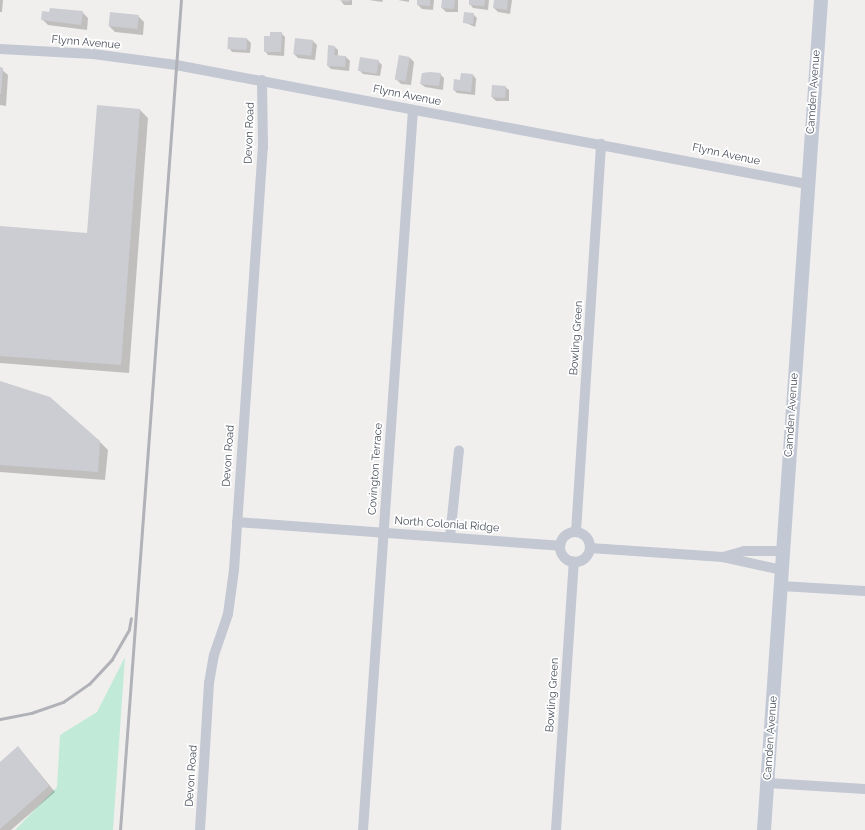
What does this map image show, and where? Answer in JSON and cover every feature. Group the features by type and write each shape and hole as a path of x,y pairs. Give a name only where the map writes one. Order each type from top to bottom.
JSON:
{"main road":[{"name":"Camden Avenue","path":"764,830 807,184 821,0"}],"street":[{"name":"Flynn Avenue","path":"0,49 132,58 262,80 807,184"},
{"name":"Devon Road","path":"200,830 209,683 230,600 237,522 263,140 262,80"},
{"name":"Covington Terrace","path":"363,830 413,110"},
{"name":"Bowling Green","path":"576,532 601,144"},
{"path":"450,538 459,450"},
{"name":"North Colonial Ridge","path":"237,522 560,546"},
{"path":"576,532 586,537 590,548 587,557 574,562 562,555 560,546 567,534 576,532"},
{"path":"590,548 722,557 782,570"},
{"path":"722,557 744,551 783,551"},
{"name":"Bowling Green","path":"556,830 574,562"},
{"path":"781,586 865,590"},
{"path":"768,783 865,789"}],"green space":[{"path":"125,657 113,830 15,830 57,787 60,735 97,712"}],"building":[{"path":"417,0 430,0 430,6 417,5"},
{"path":"442,0 455,0 454,9 441,8"},
{"path":"469,0 485,0 484,6 469,5"},
{"path":"494,0 508,0 507,10 493,8"},
{"path":"50,8 83,11 81,25 41,20 42,11 49,12"},
{"path":"110,12 139,15 137,29 109,26"},
{"path":"464,12 474,13 473,24 463,23"},
{"path":"270,32 282,32 281,52 264,52 264,36 270,36"},
{"path":"228,37 247,38 246,50 227,49"},
{"path":"295,38 313,40 311,56 293,54"},
{"path":"328,45 335,46 334,55 346,56 345,67 327,66"},
{"path":"399,55 410,57 405,82 395,80"},
{"path":"360,57 379,60 377,74 358,71"},
{"path":"0,67 3,68 1,94 0,94"},
{"path":"422,73 441,73 439,86 420,84"},
{"path":"461,73 473,74 471,92 453,90 454,79 460,80"},
{"path":"492,85 506,86 505,98 491,97"},
{"path":"97,105 140,109 121,365 0,356 0,226 87,233"},
{"path":"0,381 50,397 100,441 98,472 0,465"},
{"path":"18,746 49,786 0,829 0,762"}],"railway":[{"path":"120,830 181,0"},
{"path":"0,719 31,713 63,702 89,684 112,659 129,629 131,618"}]}
